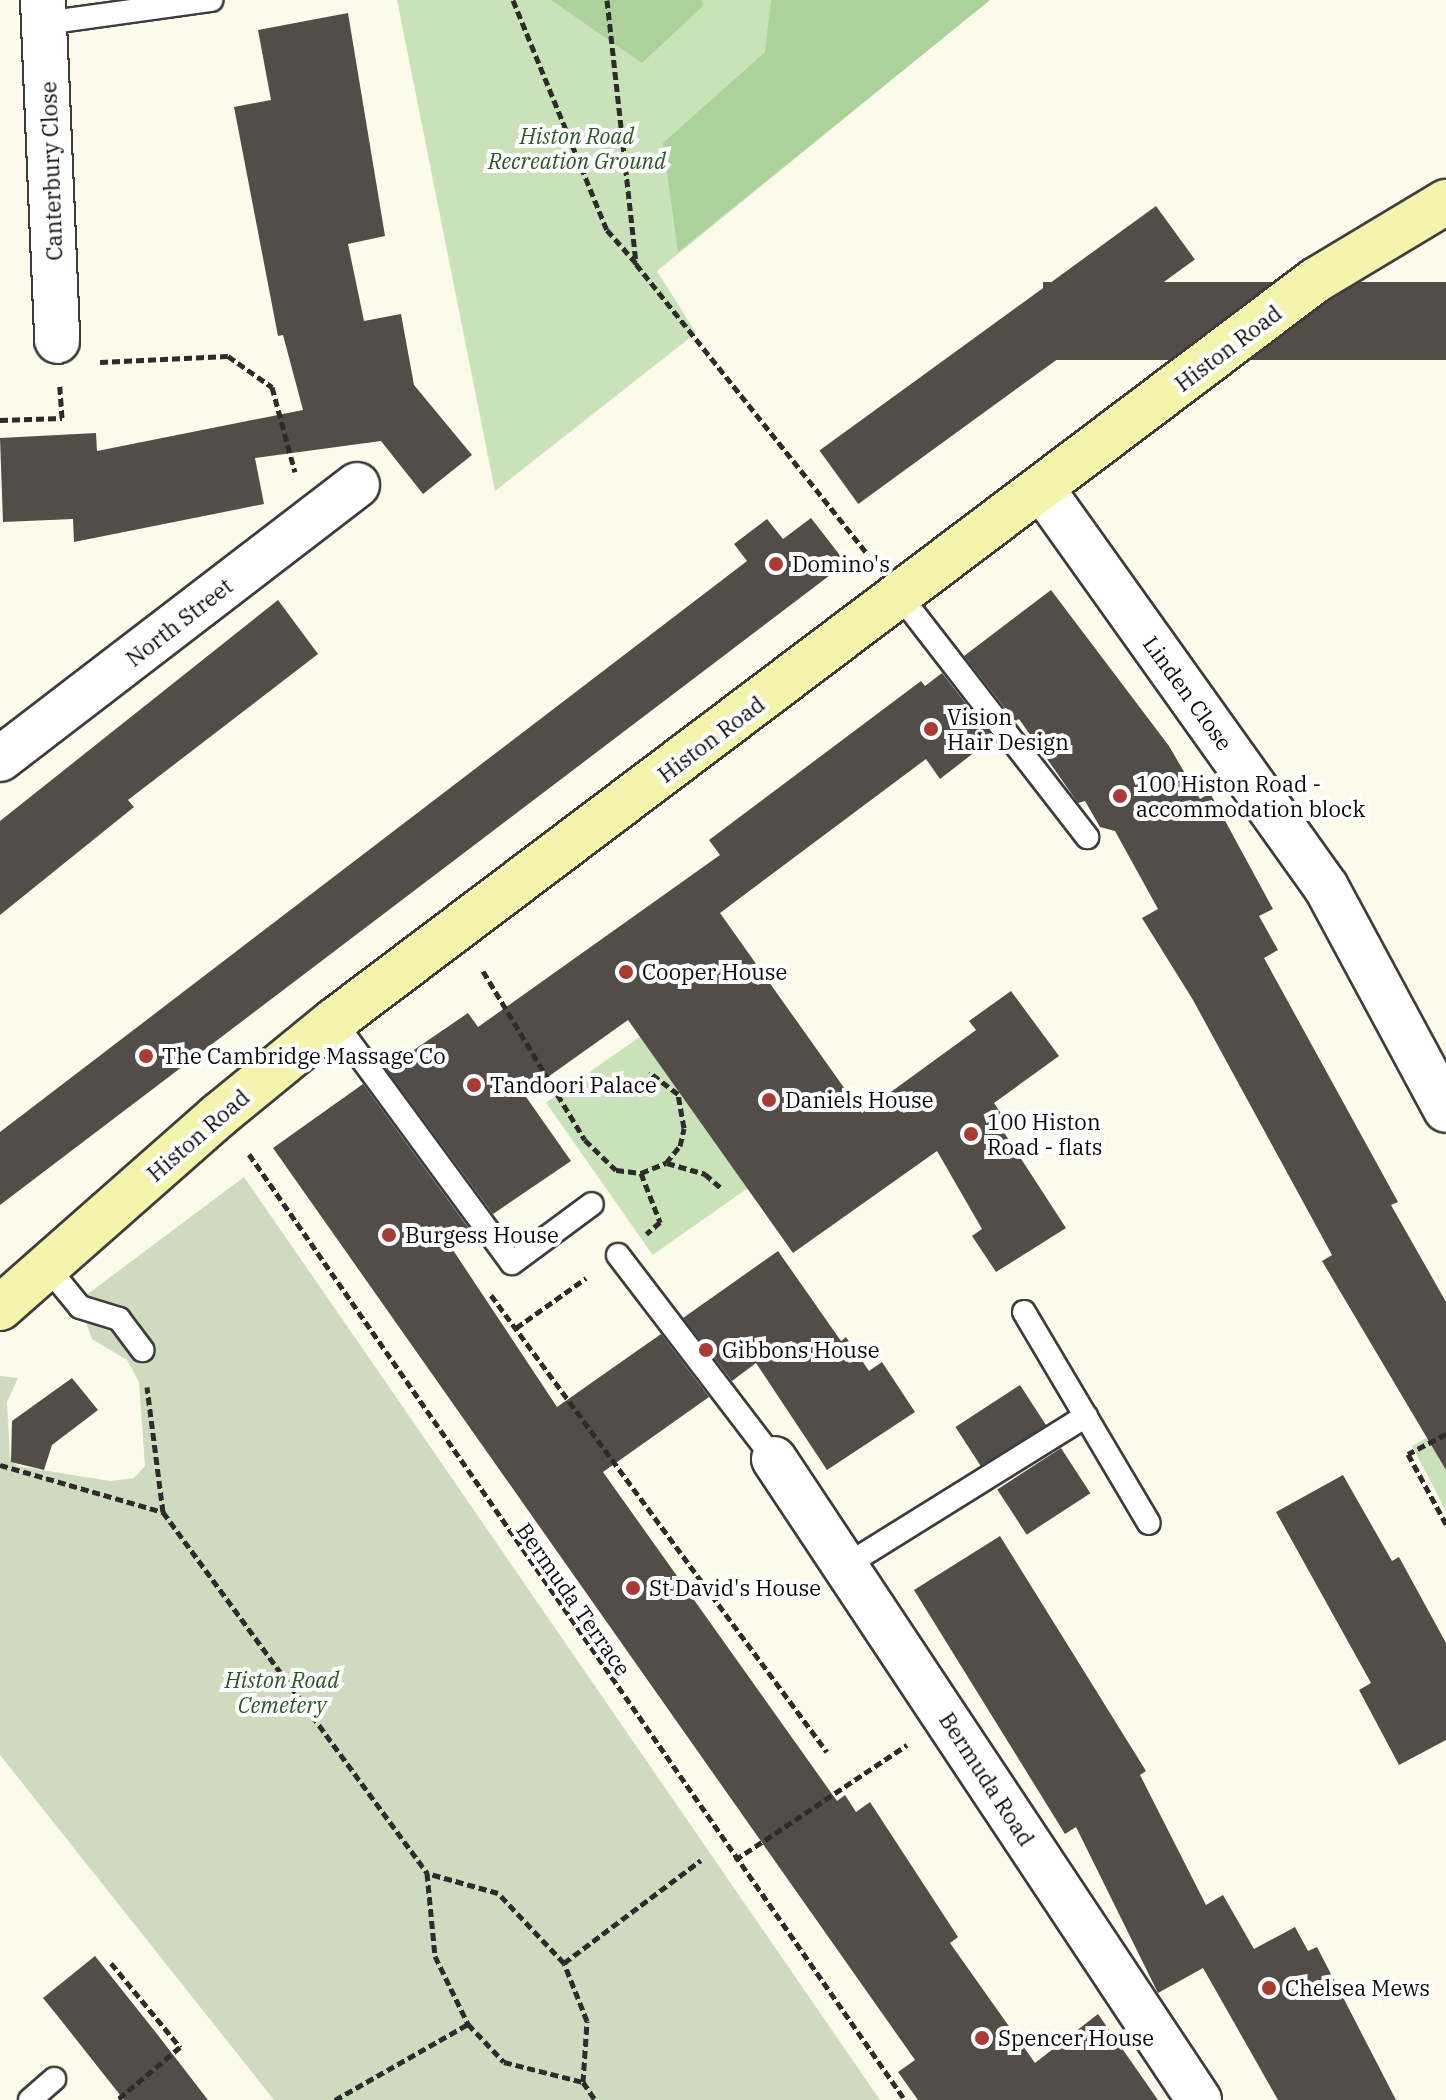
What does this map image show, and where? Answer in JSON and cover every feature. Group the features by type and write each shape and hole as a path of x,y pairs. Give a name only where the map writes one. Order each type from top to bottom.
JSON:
{"main road":[{"name":"Histon Road","path":"0,1308 219,1115 334,1021 901,597 1316,280 1446,202"}],"street":[{"name":"Canterbury Close","path":"44,12 57,341"},
{"name":"North Street","path":"0,759 357,485"},
{"name":"Linden Close","path":"1042,489 1326,887 1446,1110"},
{"name":"Bermuda Road","path":"774,1459 1199,2100"}],"lane":[{"path":"44,12 211,0"},
{"path":"901,597 1087,837"},
{"path":"334,1021 512,1263 592,1204"},
{"path":"618,1255 774,1459"},
{"path":"48,1268 80,1307 119,1319 142,1350"},
{"path":"1024,1312 1149,1523"},
{"path":"845,1566 1086,1416"},
{"path":"30,2100 54,2079"}],"path":[{"path":"513,0 607,230 901,597"},
{"path":"607,0 636,264"},
{"path":"0,420 62,418 57,341"},
{"path":"57,341 94,362 228,356 272,387 296,475"},
{"path":"483,971 597,1156 616,1170 641,1173 666,1163 680,1146 683,1115 678,1094 649,1072"},
{"name":"Bermuda Terrace","path":"219,1115 905,2100"},
{"path":"666,1163 705,1174 721,1188"},
{"path":"493,1298 827,1752"},
{"path":"142,1350 163,1512 427,1873 435,1956 468,2024 504,2062 583,2082"},
{"path":"1446,1434 1408,1454 1446,1524"},
{"path":"0,1465 163,1512"},
{"path":"735,1860 947,1718"},
{"path":"564,1963 701,1860"},
{"path":"427,1873 498,1893 564,1963 587,2021 583,2082 595,2100"},
{"path":"111,1963 180,2047 117,2100"},
{"path":"335,2100 468,2024"}],"green space":[{"name":"Histon Road Recreation Ground","path":"397,0 990,0 657,271 696,333 495,491"},
{"path":"551,0 702,0 703,6 642,63"},
{"path":"771,0 990,0 678,252 663,143 765,52"},
{"path":"641,1036 748,1188 653,1255 546,1103"},
{"name":"Histon Road Cemetery","path":"244,1177 880,2100 274,2100 0,1755 0,1376 18,1378 7,1402 10,1458 17,1466 110,1481 134,1478 145,1466 139,1382 127,1360 92,1339 80,1307 85,1296"},
{"path":"1446,1427 1446,1511 1412,1446"}],"building":[{"path":"348,13 385,236 348,244 364,321 401,314 414,385 472,455 423,494 381,441 255,458 264,504 74,542 73,519 3,522 0,438 96,433 97,451 303,410 283,335 278,336 234,107 271,100 258,30"},
{"path":"1156,206 1195,259 858,504 819,451"},
{"path":"1043,282 1446,282 1446,360 1043,360"},
{"path":"811,518 846,563 0,1205 0,1132 747,561 734,544 767,519 783,539"},
{"path":"1051,590 1169,746 1200,799 1210,793 1273,909 1259,916 1278,950 1264,958 1398,1202 1391,1205 1446,1302 1446,1470 1322,1261 1332,1255 1193,1000 1142,918 1158,909 1115,831 1100,827 1085,801 1078,803 1019,719 1015,721 964,656"},
{"path":"278,600 318,654 128,800 134,807 0,915 0,821"},
{"path":"942,673 993,738 940,779 926,759 720,913 862,1113 976,1030 969,1021 1011,991 1059,1056 994,1103 1012,1129 1005,1134 1066,1228 996,1272 972,1236 982,1229 937,1151 793,1253 628,1020 524,1094 571,1161 493,1214 386,1069 468,1013 478,1027 720,855 709,840 921,681 925,686"},
{"path":"363,1084 470,1230 449,1244 557,1407 661,1334 709,1397 603,1472 837,1801 845,1795 856,1812 870,1802 958,1937 950,1943 1035,2063 1098,2014 1158,2100 918,2100 898,2072 915,2060 273,1148"},
{"path":"778,1251 841,1341 846,1337 869,1371 882,1362 915,1412 827,1470 756,1363 732,1381 683,1318"},
{"path":"72,1378 98,1410 52,1445 44,1470 11,1462 12,1421"},
{"path":"1020,1385 1046,1425 982,1467 955,1427"},
{"path":"1061,1448 1090,1493 1027,1535 997,1489"},
{"path":"1343,1475 1392,1561 1399,1557 1446,1643 1446,1740 1399,1765 1359,1690 1371,1683 1276,1512"},
{"path":"1000,1536 1146,1771 1140,1775 1206,1905 1223,1895 1254,1949 1295,1927 1308,1951 1317,1947 1396,2100 1278,2100 1203,1968 1158,1993 1076,1827 1065,1834 914,1590"},
{"path":"95,1956 208,2100 124,2100 43,1998"}],"place":[{"name":"Domino's","path":"776,564"},
{"name":"Vision Hair Design","path":"931,729"},
{"name":"100 Histon Road - accommodation block","path":"1120,796"},
{"name":"Cooper House","path":"626,972"},
{"name":"The Cambridge Massage Co","path":"146,1056"},
{"name":"Tandoori Palace","path":"474,1085"},
{"name":"Daniels House","path":"769,1100"},
{"name":"100 Histon Road - flats","path":"971,1134"},
{"name":"Burgess House","path":"389,1235"},
{"name":"Gibbons House","path":"706,1350"},
{"name":"St David's House","path":"633,1588"},
{"name":"Chelsea Mews","path":"1269,1988"},
{"name":"Spencer House","path":"982,2038"}]}
